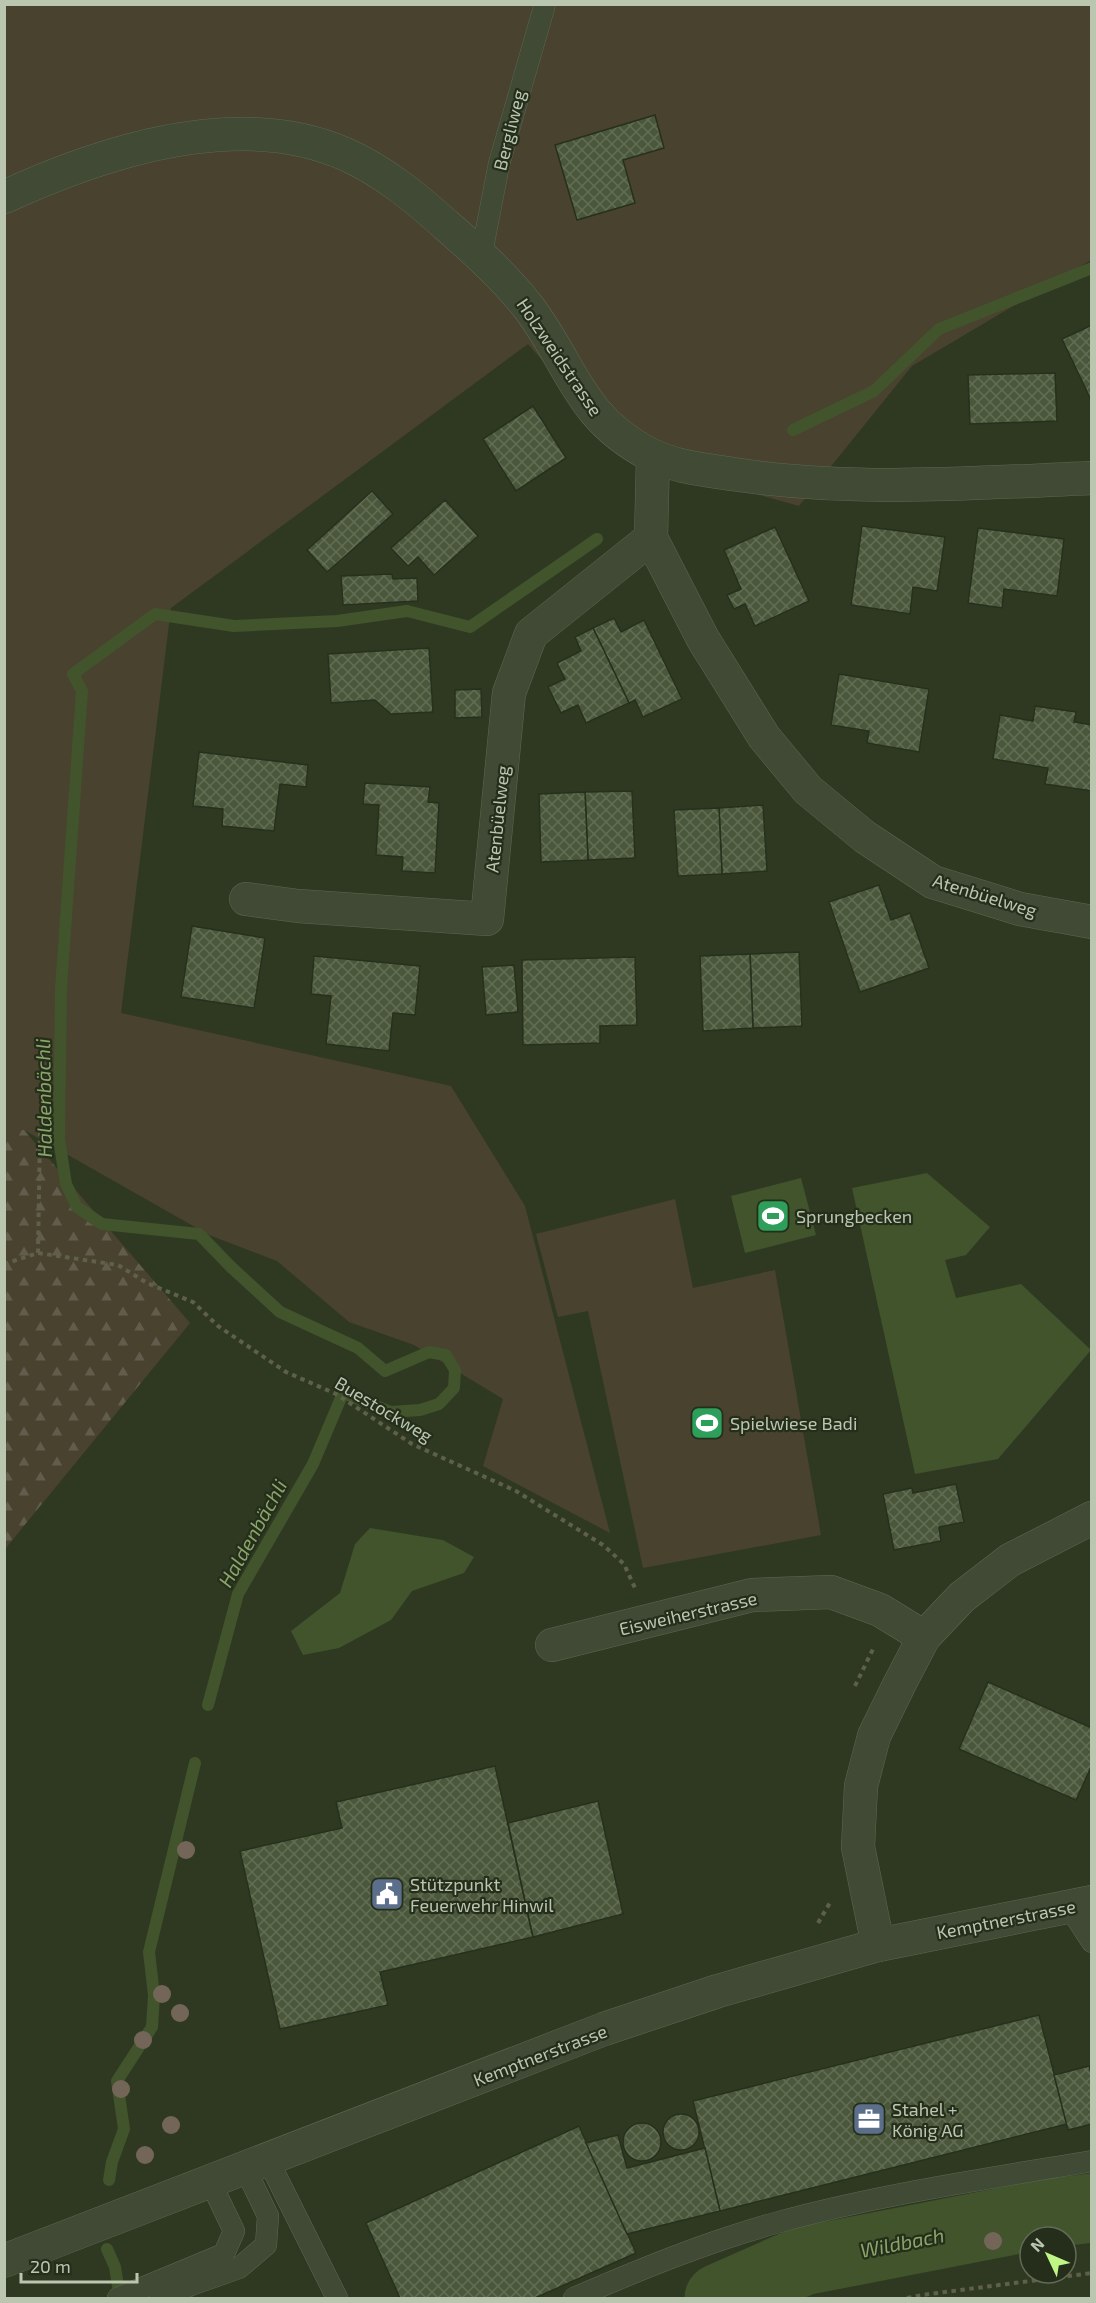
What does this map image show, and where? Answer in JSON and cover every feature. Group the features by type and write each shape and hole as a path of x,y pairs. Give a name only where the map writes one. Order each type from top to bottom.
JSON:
{"street":[{"name":"Holzweidstrasse","path":"4,197 86,163 156,143 222,135 278,136 321,145 343,153 380,172 422,203 481,256 530,309 575,385 594,412 629,442 653,456 668,462 704,470 760,478 874,486 1092,478"},
{"name":"Atenbüelweg","path":"653,456 651,538 704,639 764,737 808,790 865,837 933,882 1020,909 1092,922"},
{"name":"Atenbüelweg","path":"246,899 298,906 487,918 509,693 531,634 651,538"},
{"path":"879,1945 858,1847 861,1786 874,1736 924,1637 962,1596 1011,1560 1092,1518"},
{"name":"Eisweiherstrasse","path":"552,1645 752,1595 831,1592 880,1610 924,1637"},
{"name":"Kemptnerstrasse","path":"4,2261 604,2029 718,1991 879,1945 1080,1904"}],"lane":[{"name":"Bergliweg","path":"481,256 499,164 545,4"},
{"path":"1080,1904 1092,1942"},
{"path":"574,2298 686,2252 779,2222 922,2189 1092,2162"},
{"path":"160,2298 239,2268 266,2245 268,2217 256,2164"},
{"path":"256,2164 337,2298"},
{"path":"118,2298 224,2254 234,2231 210,2181"}],"path":[{"path":"38,1253 40,1132"},
{"name":"Buestockweg","path":"4,1264 38,1253 118,1265 147,1283 193,1302 218,1326 286,1372 336,1394 412,1444 516,1491 603,1545 624,1564 650,1621"},
{"path":"851,1693 863,1665 892,1618"},
{"path":"815,1926 822,1920 833,1896"},
{"path":"907,2298 1092,2273"}],"green space":[{"path":"5,5 1091,5 1091,260 912,366 799,506 627,458 528,344 171,608 121,1013 451,1086 525,1206 610,1533 483,1466 503,1399 414,1345 349,1322 277,1261 209,1235 24,1130 5,1130"},
{"path":"4,1130 24,1130 190,1323 5,1549"},
{"name":"Spielwiese Badi","path":"675,1199 693,1288 775,1270 821,1535 643,1568 588,1311 558,1317 536,1234"}],"shaded area":[{"path":"927,1173 990,1227 966,1255 945,1260 956,1298 1021,1284 1091,1350 998,1459 915,1474 852,1188"},
{"name":"Sprungbecken","path":"801,1178 816,1235 745,1253 731,1196"},
{"path":"370,1528 443,1540 474,1557 464,1573 412,1591 391,1620 339,1648 303,1655 291,1631 340,1593 355,1544"}],"building":[{"path":"655,115 664,148 623,160 635,203 577,220 555,145"},
{"path":"1092,325 1092,402 1062,339"},
{"path":"1055,373 1057,421 970,424 968,375"},
{"path":"533,406 566,458 516,491 483,439"},
{"path":"372,491 393,514 327,572 307,550"},
{"path":"445,500 478,536 434,575 418,557 408,566 391,548"},
{"path":"862,526 945,537 937,591 913,587 910,614 851,605"},
{"path":"775,527 809,601 755,626 745,604 734,609 727,595 741,589 724,550"},
{"path":"978,528 1064,539 1057,596 1004,589 1002,608 968,603"},
{"path":"392,574 393,579 417,578 418,601 343,605 341,576"},
{"path":"614,618 621,632 644,620 682,699 643,717 635,700 629,703 593,628"},
{"path":"593,628 629,703 586,723 578,705 561,713 548,687 565,679 557,663 581,651 575,637"},
{"path":"429,648 433,712 391,714 375,700 331,703 328,654"},
{"path":"839,674 929,689 919,752 867,743 869,731 831,725"},
{"path":"481,689 482,717 455,718 455,690"},
{"path":"1035,706 1076,712 1074,722 1092,725 1092,791 1045,784 1048,768 993,759 1000,715 1033,721"},
{"path":"199,752 308,765 306,787 280,784 274,831 222,826 223,809 193,806"},
{"path":"365,783 430,787 428,802 439,803 435,873 402,871 403,857 376,855 379,805 363,804"},
{"path":"632,791 635,858 588,860 585,792"},
{"path":"585,792 588,860 541,862 539,794"},
{"path":"763,805 767,871 722,874 719,808"},
{"path":"719,808 722,874 678,876 674,810"},
{"path":"879,885 891,920 910,913 929,968 860,992 829,902"},
{"path":"192,926 265,938 254,1008 181,997"},
{"path":"799,952 802,1026 753,1028 750,954"},
{"path":"750,954 753,1028 703,1031 700,956"},
{"path":"314,956 420,966 415,1015 393,1013 389,1051 326,1044 331,996 311,994"},
{"path":"635,957 637,1025 600,1026 600,1043 523,1045 522,960"},
{"path":"514,965 518,1012 486,1015 482,967"},
{"path":"956,1484 964,1522 939,1527 941,1541 894,1550 883,1494 912,1488 913,1493"},
{"path":"988,1682 1092,1728 1092,1765 1076,1800 959,1749"},
{"name":"Stützpunkt Feuerwehr Hinwil","path":"495,1766 533,1937 380,1972 388,2005 280,2029 240,1851 342,1828 336,1802"},
{"path":"598,1801 623,1914 533,1937 508,1823"},
{"path":"1039,2015 1067,2124 720,2211 693,2101"},
{"path":"1089,2066 1092,2076 1092,2124 1068,2130 1054,2075"},
{"path":"681,2114 694,2119 699,2132 694,2145 681,2150 668,2145 663,2132 668,2119"},
{"path":"642,2123 655,2129 661,2142 655,2155 642,2161 629,2155 623,2142 629,2129"},
{"path":"579,2126 636,2253 535,2298 400,2298 366,2223"},
{"path":"618,2135 627,2168 705,2148 720,2211 627,2234 586,2143"}],"waterway":[{"path":"793,430 874,391 939,329 1092,268"},
{"name":"Haldenbächli","path":"208,1705 238,1594 313,1464 343,1393 391,1412 420,1410 439,1404 454,1388 455,1370 446,1355 429,1352 385,1371 358,1348 280,1312 199,1234 102,1224 77,1207 66,1184 59,1139 61,988 82,691 73,674 155,614 234,626 337,621 407,611 470,627 597,539"},
{"name":"Haldenbächli","path":"109,2180 112,2162 124,2129 117,2081 152,2027 154,1995 149,1952 195,1763"},
{"name":"Wildbach","path":"719,2298 803,2261 1044,2214 1092,2208"},
{"name":"Haldenbächli","path":"107,2249 115,2267 118,2286"}],"place":[{"name":"Sprungbecken","path":"773,1216"},
{"name":"Spielwiese Badi","path":"707,1423"},
{"name":"Stützpunkt Feuerwehr Hinwil","path":"387,1894"},
{"name":"Stahel + König AG","path":"869,2119"}]}
